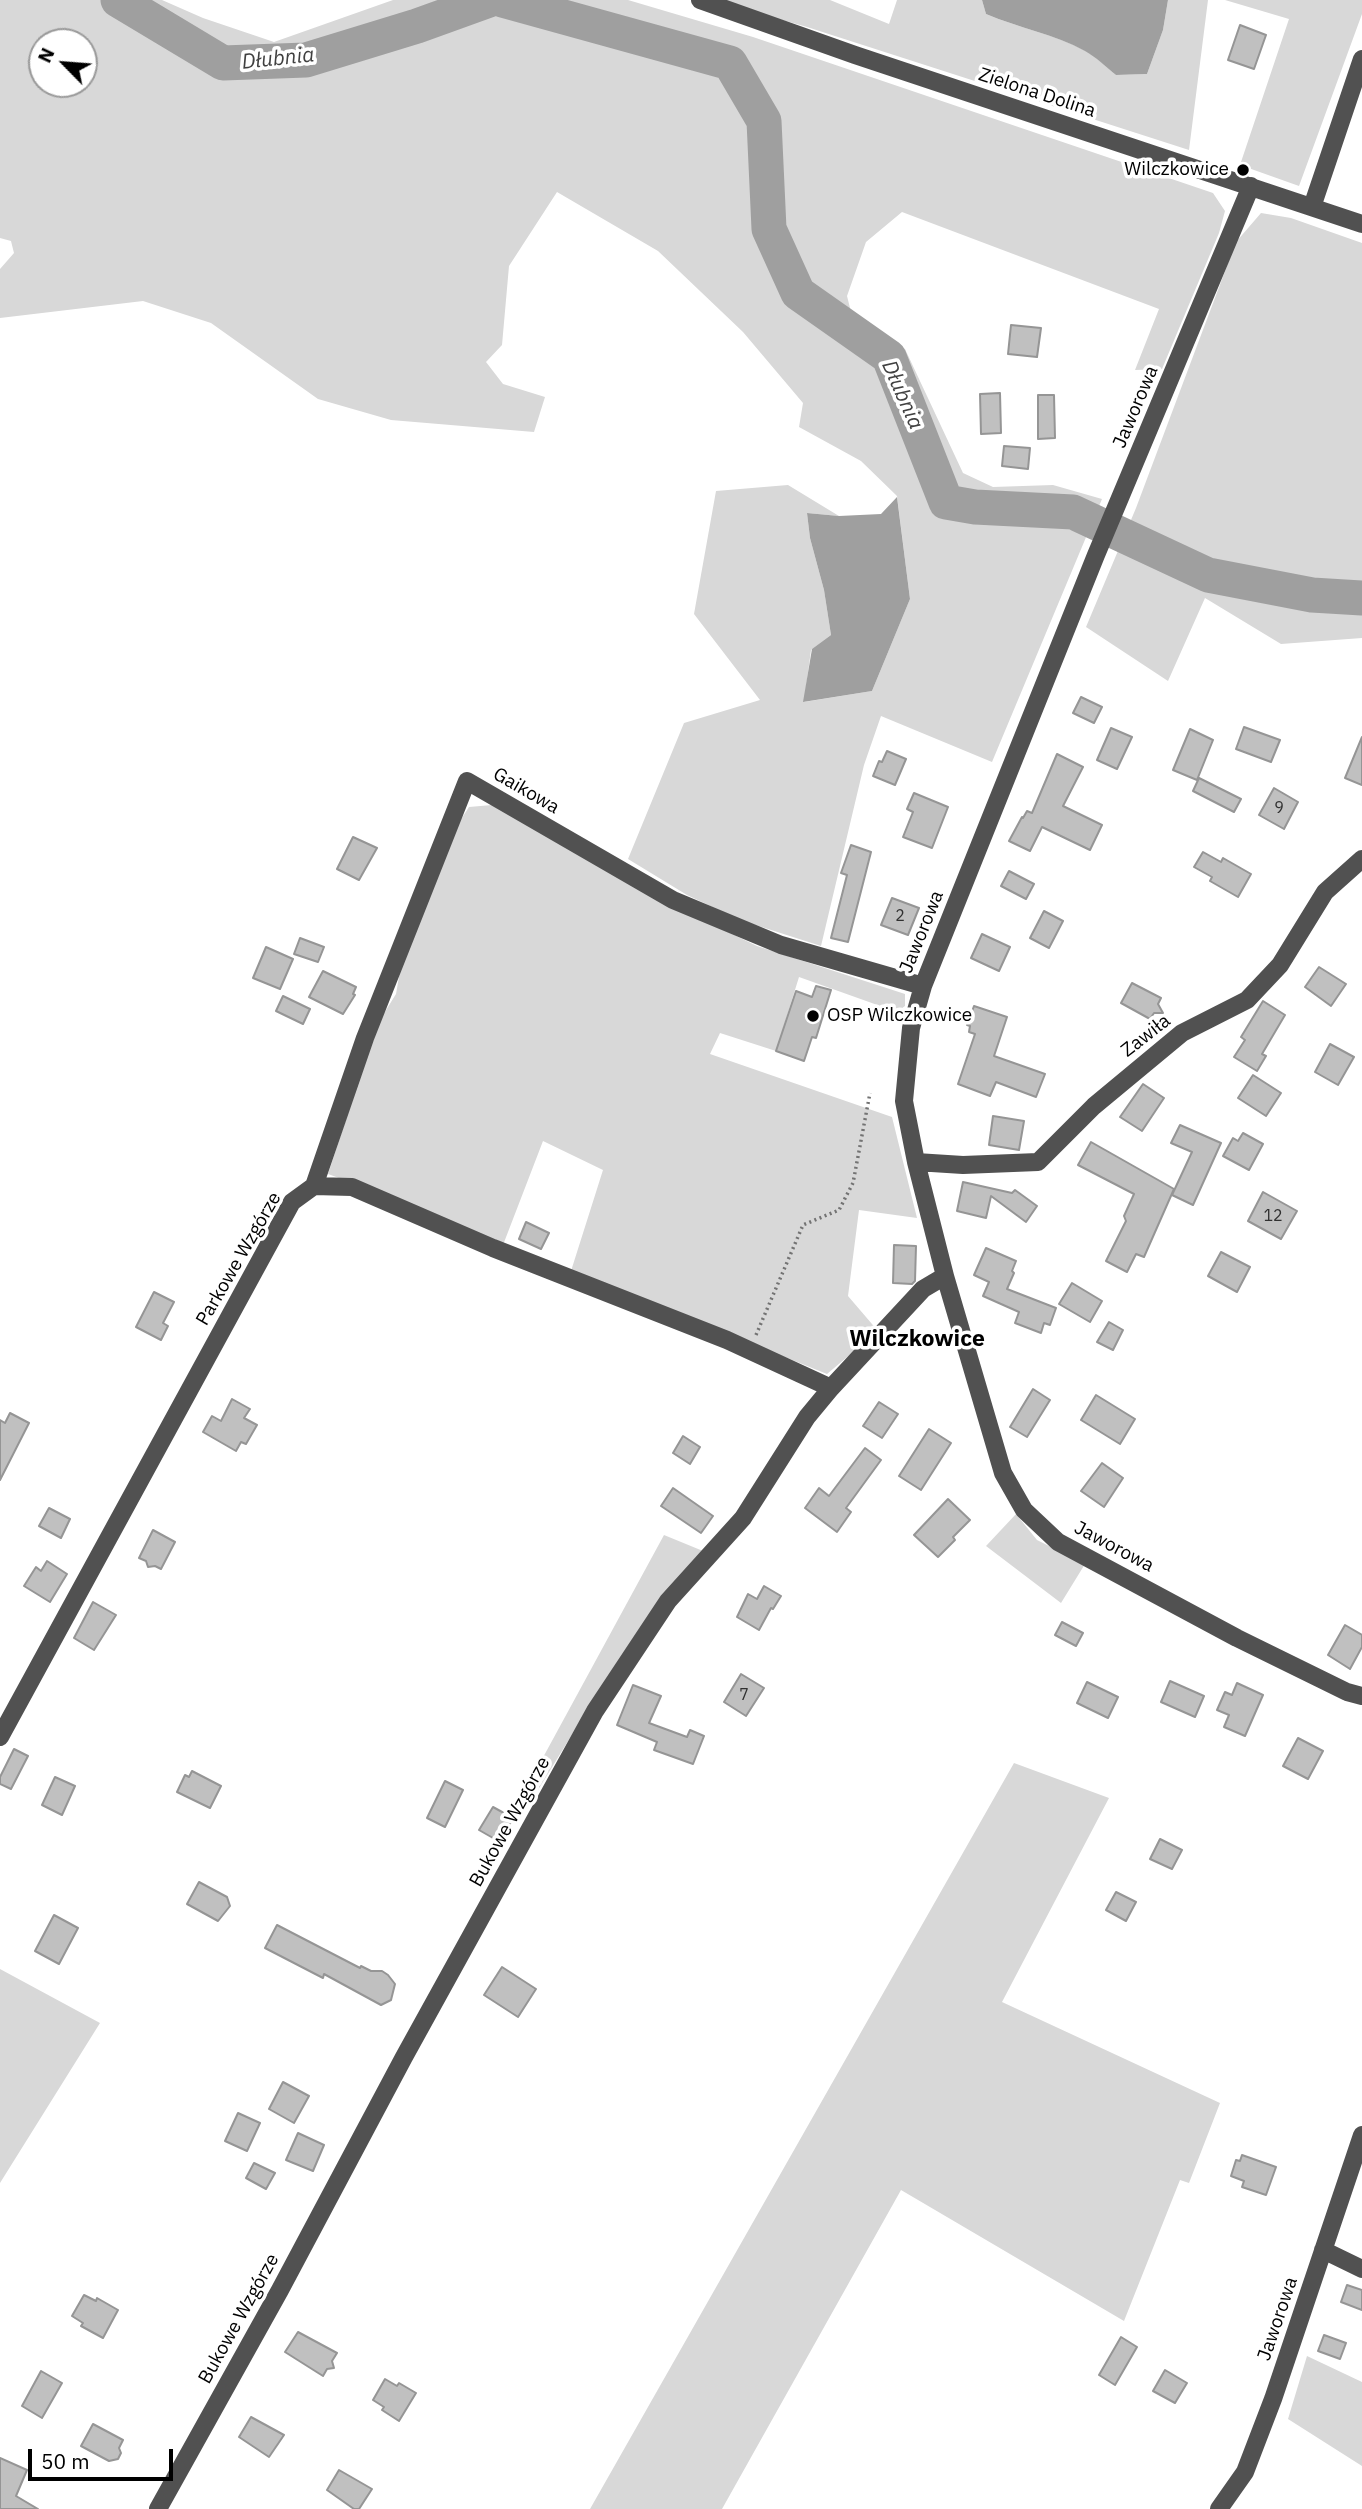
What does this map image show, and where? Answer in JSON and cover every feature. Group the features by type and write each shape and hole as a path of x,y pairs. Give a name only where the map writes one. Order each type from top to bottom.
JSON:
{"street":[{"name":"Zielona Dolina","path":"700,0 855,55 1362,224"},
{"path":"1312,207 1362,59"},
{"name":"Jaworowa","path":"1251,186 1096,555 923,986 911,1028 904,1101 916,1162 945,1276 1003,1473 1024,1510 1058,1542 1237,1638 1347,1692 1362,1696"},
{"name":"Gaikowa","path":"314,1186 365,1038 467,781 673,900 781,945 923,986"},
{"name":"Zawiła","path":"916,1162 963,1165 1038,1163 1094,1106 1182,1033 1247,1000 1280,965 1325,892 1362,859"},
{"path":"314,1186 352,1188 493,1248 750,1350 831,1388"},
{"name":"Parkowe Wzgórze","path":"0,1737 292,1202 314,1186"},
{"name":"Bukowe Wzgórze","path":"158,2509 595,1711 668,1601 743,1518 807,1417 923,1289 945,1276"},
{"name":"Jaworowa","path":"1219,2509 1245,2472 1273,2399 1362,2135"},
{"path":"1323,2250 1362,2269"}],"path":[{"path":"750,1350 803,1226 839,1210 853,1184 870,1093"}],"shaded area":[{"path":"0,0 162,0 203,18 274,42 393,0 628,0 753,37 1213,193 1225,211 1219,233 1162,369 1135,370 1159,309 902,212 866,242 847,296 851,312 905,349 963,473 993,487 1053,485 1102,499 992,762 881,716 864,765 821,946 740,920 687,895 628,859 684,723 760,700 694,614 716,491 788,485 839,516 807,513 831,635 811,650 804,702 872,691 910,599 897,496 861,461 799,427 803,403 743,332 658,251 557,192 509,266 502,345 486,362 503,384 545,397 534,432 391,420 318,399 211,323 143,301 0,318 0,269 14,253 11,241 0,238"},
{"path":"712,0 830,0 889,24 897,0 982,0 986,14 1074,45 1094,56 1116,75 1147,74 1163,30 1168,0 1208,0 1189,150 807,27"},
{"path":"982,0 1168,0 1163,30 1147,74 1116,75 1093,56 1073,45 986,14"},
{"path":"1225,0 1362,0 1362,14 1299,186 1240,165 1289,19"},
{"path":"1261,213 1291,218 1362,243 1362,638 1281,644 1205,598 1168,681 1086,627 1136,508 1236,242"},
{"path":"897,497 910,599 872,691 803,702 812,649 831,635 807,513 839,516 881,514"},
{"path":"492,805 676,907 757,946 905,994 905,1006 897,1012 799,977 776,1051 720,1033 710,1054 892,1117 917,1218 859,1210 848,1296 878,1331 827,1374 571,1271 603,1170 543,1141 503,1245 394,1198 328,1174 378,1023 396,994 400,971 454,830 469,807"},
{"path":"1016,1514 1037,1540 1085,1564 1061,1603 986,1546"},
{"path":"664,1535 703,1551 606,1679 538,1790 528,1785"},
{"path":"1014,1763 1109,1798 1002,2002 1220,2103 1189,2183 1180,2180 1124,2321 901,2190 722,2509 590,2509"},
{"path":"0,1969 100,2023 0,2183"},
{"path":"1307,2356 1362,2382 1362,2466 1288,2419"}],"building":[{"path":"1240,25 1266,35 1254,69 1228,60"},
{"path":"1011,325 1041,328 1037,357 1008,354"},
{"path":"1000,393 1001,433 981,434 980,394"},
{"path":"1038,395 1054,395 1055,438 1038,439"},
{"path":"1004,446 1030,448 1028,469 1002,466"},
{"path":"1081,697 1102,707 1094,723 1073,713"},
{"path":"1244,727 1280,740 1271,762 1236,749"},
{"path":"1111,728 1132,737 1117,769 1097,760"},
{"path":"1190,729 1213,740 1197,780 1173,770"},
{"path":"1362,737 1362,785 1345,778"},
{"path":"887,751 906,759 895,785 873,776"},
{"path":"1057,754 1083,767 1063,806 1102,825 1090,850 1042,827 1030,851 1009,841 1022,817 1027,811 1032,813"},
{"path":"1199,778 1241,799 1234,812 1193,791"},
{"path":"1274,788 1298,802 1284,829 1259,815"},
{"path":"914,793 948,807 932,848 903,837 913,812 907,809"},
{"path":"353,837 377,848 359,880 337,869"},
{"path":"851,845 871,852 848,942 831,938 847,875 841,873"},
{"path":"1203,852 1221,862 1223,858 1251,874 1238,897 1210,881 1212,877 1194,867"},
{"path":"1009,871 1034,884 1026,899 1001,886"},
{"path":"892,898 919,908 908,935 881,925"},
{"path":"1044,911 1063,921 1049,948 1030,938"},
{"path":"982,934 1010,947 999,971 971,958"},
{"path":"300,938 324,947 318,962 294,954"},
{"path":"266,947 293,959 280,989 253,978"},
{"path":"1319,967 1346,984 1331,1006 1305,987"},
{"path":"323,971 356,987 353,994 355,995 343,1014 309,997"},
{"path":"1132,983 1161,998 1158,1004 1163,1013 1154,1013 1150,1019 1121,1003"},
{"path":"816,986 831,990 816,1038 812,1037 804,1061 776,1051 796,991 812,997"},
{"path":"283,996 310,1009 303,1024 276,1011"},
{"path":"1263,1001 1285,1015 1262,1054 1266,1056 1257,1071 1234,1057 1245,1040 1241,1037"},
{"path":"974,1006 1007,1017 994,1056 1045,1074 1036,1097 996,1082 990,1096 958,1084 975,1034 969,1032 970,1026 967,1025"},
{"path":"1330,1044 1354,1057 1338,1085 1315,1072"},
{"path":"1253,1075 1281,1093 1266,1116 1238,1098"},
{"path":"1143,1084 1164,1098 1142,1131 1120,1117"},
{"path":"993,1116 1024,1121 1019,1150 989,1145"},
{"path":"1180,1125 1221,1143 1193,1205 1172,1195 1192,1152 1171,1143"},
{"path":"1243,1133 1263,1144 1249,1170 1223,1156 1233,1138 1238,1141"},
{"path":"1091,1142 1174,1189 1144,1257 1136,1254 1127,1272 1106,1261 1126,1221 1124,1216 1134,1194 1078,1165"},
{"path":"963,1182 1012,1193 1015,1190 1037,1206 1026,1222 991,1196 986,1218 957,1211"},
{"path":"1263,1192 1297,1211 1281,1239 1248,1221"},
{"path":"526,1222 549,1233 541,1249 519,1239"},
{"path":"894,1245 916,1246 915,1281 912,1284 893,1283"},
{"path":"986,1248 1016,1261 1007,1289 1056,1308 1050,1325 1044,1323 1041,1333 1015,1323 1019,1312 983,1296 989,1282 974,1275"},
{"path":"1221,1252 1250,1267 1237,1292 1208,1276"},
{"path":"1072,1283 1102,1301 1090,1322 1059,1304"},
{"path":"154,1292 174,1302 163,1323 168,1326 161,1340 136,1327"},
{"path":"1109,1322 1123,1330 1113,1350 1097,1342"},
{"path":"1033,1389 1050,1400 1027,1437 1010,1427"},
{"path":"1096,1395 1135,1419 1120,1444 1081,1420"},
{"path":"232,1399 250,1409 244,1418 257,1425 246,1444 241,1442 236,1451 203,1432 212,1416 221,1421"},
{"path":"879,1402 898,1414 882,1438 863,1426"},
{"path":"10,1413 29,1423 0,1480 0,1420 5,1423"},
{"path":"929,1429 951,1443 921,1490 899,1476"},
{"path":"683,1436 700,1447 690,1464 673,1453"},
{"path":"865,1448 881,1460 846,1508 851,1512 837,1532 805,1508 819,1488 829,1496"},
{"path":"1102,1463 1123,1478 1104,1507 1081,1491"},
{"path":"673,1488 713,1516 701,1533 661,1506"},
{"path":"948,1499 970,1520 938,1557 914,1535"},
{"path":"49,1508 70,1519 61,1538 39,1526"},
{"path":"153,1530 175,1542 161,1569 148,1567 146,1561 139,1558"},
{"path":"47,1561 67,1574 50,1602 24,1586 36,1567 41,1571"},
{"path":"764,1586 781,1596 759,1630 737,1617 748,1594 757,1599"},
{"path":"93,1602 116,1615 94,1650 74,1638"},
{"path":"1062,1622 1083,1633 1076,1646 1055,1635"},
{"path":"1345,1625 1362,1635 1362,1647 1350,1669 1328,1655"},
{"path":"741,1674 764,1688 746,1716 724,1702"},
{"path":"1170,1681 1204,1696 1195,1717 1161,1702"},
{"path":"1087,1682 1118,1697 1108,1718 1077,1703"},
{"path":"1237,1683 1263,1695 1245,1736 1224,1727 1229,1715 1217,1710 1225,1692 1232,1695"},
{"path":"633,1685 661,1696 649,1723 687,1737 690,1730 704,1736 693,1764 654,1750 657,1742 617,1725"},
{"path":"1298,1738 1323,1751 1308,1779 1283,1766"},
{"path":"14,1749 28,1756 11,1789 0,1784 0,1777"},
{"path":"192,1771 221,1786 210,1808 177,1792 185,1775 189,1777"},
{"path":"55,1777 75,1786 62,1815 42,1805"},
{"path":"445,1781 463,1790 445,1827 427,1818"},
{"path":"493,1807 513,1818 500,1842 479,1830"},
{"path":"1160,1839 1182,1850 1172,1869 1150,1859"},
{"path":"199,1882 227,1897 230,1906 218,1921 187,1904"},
{"path":"1116,1892 1136,1902 1126,1921 1106,1910"},
{"path":"54,1915 78,1928 59,1964 35,1951"},
{"path":"277,1925 360,1968 361,1966 371,1971 382,1971 395,1984 391,2000 381,2005 324,1974 323,1978 265,1948"},
{"path":"502,1967 536,1989 518,2017 484,1995"},
{"path":"283,2082 309,2096 294,2123 269,2109"},
{"path":"238,2113 260,2123 247,2151 225,2141"},
{"path":"298,2133 324,2145 313,2171 286,2160"},
{"path":"1242,2155 1276,2167 1266,2195 1242,2187 1244,2181 1231,2176 1236,2160 1240,2161"},
{"path":"254,2163 275,2173 266,2189 246,2178"},
{"path":"1347,2285 1362,2290 1362,2310 1341,2302"},
{"path":"84,2295 96,2301 97,2298 118,2310 103,2338 81,2326 83,2323 72,2316"},
{"path":"298,2332 337,2353 332,2361 334,2368 327,2369 323,2376 285,2352"},
{"path":"1324,2335 1346,2343 1340,2359 1318,2351"},
{"path":"1121,2337 1137,2347 1115,2385 1099,2375"},
{"path":"1165,2370 1187,2383 1175,2403 1153,2391"},
{"path":"41,2371 62,2383 42,2418 22,2406"},
{"path":"385,2379 397,2386 399,2383 416,2393 399,2421 382,2410 384,2407 373,2400"},
{"path":"251,2417 284,2435 269,2457 239,2437"},
{"path":"93,2424 123,2440 118,2459 109,2461 81,2446"},
{"path":"0,2458 27,2470 16,2496 38,2509 0,2509"},
{"path":"339,2470 372,2489 359,2509 354,2509 327,2490"}],"waterway":[{"name":"Dłubnia","path":"118,0 223,63 306,60 417,26 489,0"},
{"name":"Dłubnia","path":"502,0 730,63 764,121 769,229 798,293 889,357 946,502 975,507 1073,512 1208,575 1312,595 1362,598"}],"place":[{"name":"Wilczkowice","path":"1243,170"},
{"name":"OSP Wilczkowice","path":"813,1016"}],"district":[{"name":"Wilczkowice","path":"917,1339"}]}
